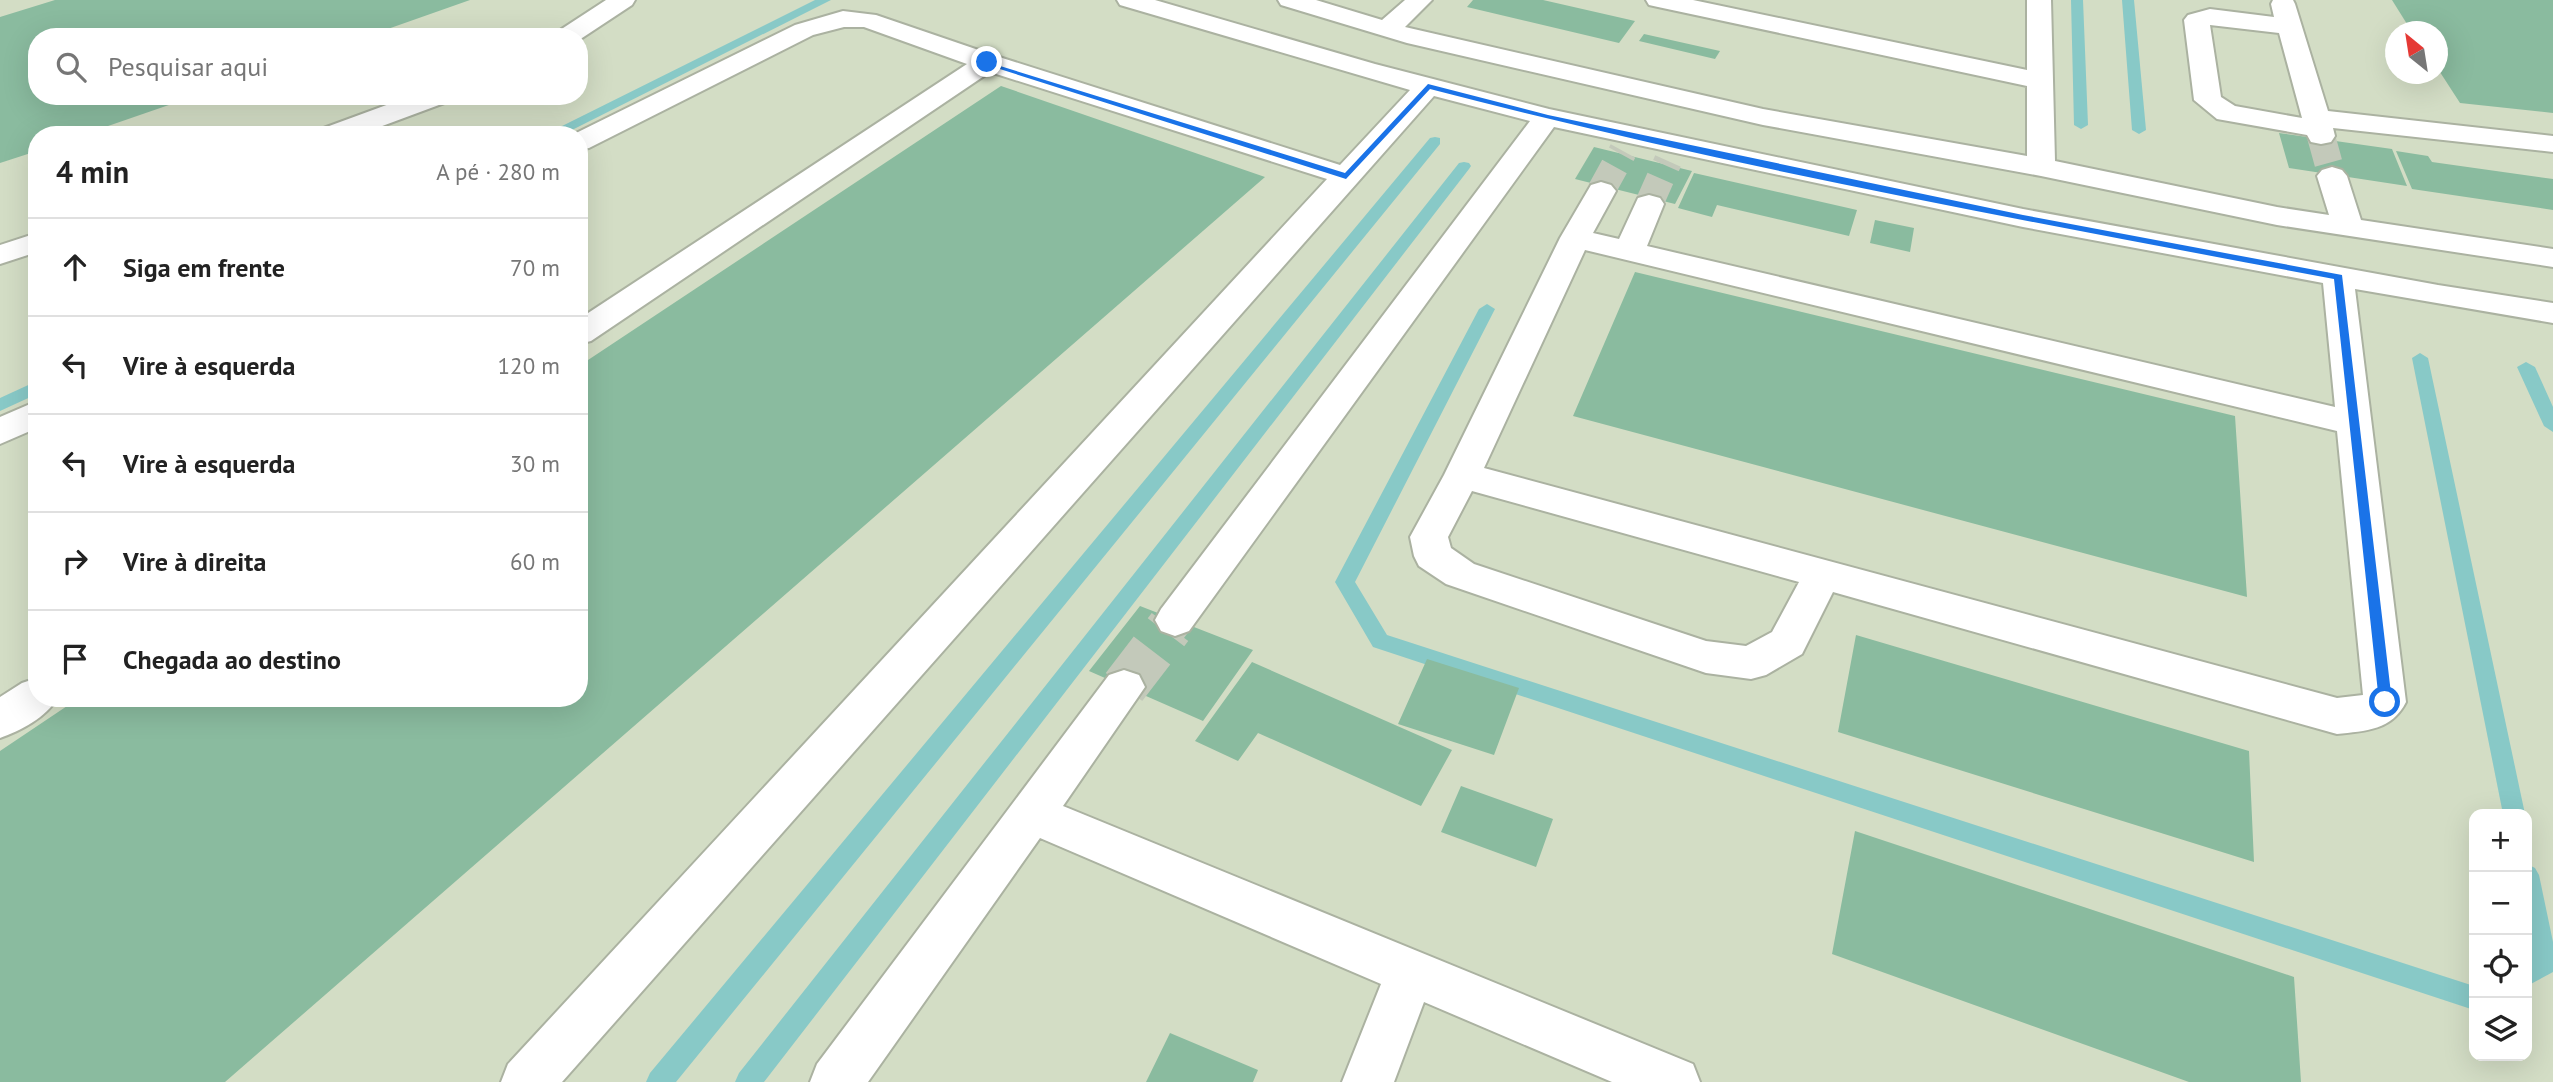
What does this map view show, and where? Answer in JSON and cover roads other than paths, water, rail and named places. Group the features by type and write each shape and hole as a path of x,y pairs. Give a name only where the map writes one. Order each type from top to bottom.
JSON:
{"lane":[{"path":"580,28 623,0"},
{"path":"1129,0 1428,86 1547,117 1627,143 1672,153 2338,277 2553,313"},
{"path":"1290,0 1387,29 1763,117 2041,167 2277,216 2553,258"},
{"path":"1387,29 1420,0"},
{"path":"1658,0 2038,80"},
{"path":"2039,0 2041,167"},
{"path":"2282,0 2319,128"},
{"path":"2290,27 2210,17 2197,20 2208,100 2227,113 2319,128 2553,144"},
{"path":"588,138 824,22 843,19 867,20 987,62 1346,176"},
{"path":"588,328 987,62"},
{"path":"527,1082 1428,86"},
{"path":"355,126 413,105"},
{"path":"1175,620 1547,117"},
{"path":"2332,176 2348,226"},
{"path":"1601,191 1575,238 1462,475 1429,537 1433,556 1460,574 1706,657 1751,663 1787,643 1823,574"},
{"path":"1629,251 1649,204"},
{"path":"1575,238 2354,422"},
{"path":"0,255 28,245"},
{"path":"1462,475 2337,716 2370,713 2385,702 2338,277"},
{"path":"0,432 28,418"},
{"path":"836,1082 1124,687"},
{"path":"0,720 28,701"},
{"path":"1032,814 1674,1082"},
{"path":"1368,1082 1410,972"}],"waterway":[{"path":"569,126 825,0"},
{"path":"2077,0 2081,125"},
{"path":"2128,0 2139,130"},
{"path":"659,1082 1435,141"},
{"path":"748,1082 1464,166"},
{"path":"1487,309 1345,582 1380,641 2469,996"},
{"path":"2420,358 2513,809"},
{"path":"2526,367 2553,426"},
{"path":"0,405 28,391"},
{"path":"2532,899 2545,963 2532,971"}],"tunnel":[{"path":"2321,136 2332,176"},
{"path":"1601,191 1623,151"},
{"path":"1649,204 1668,161"},
{"path":"1169,628 1175,620"},
{"path":"1124,687 1170,627"}]}
